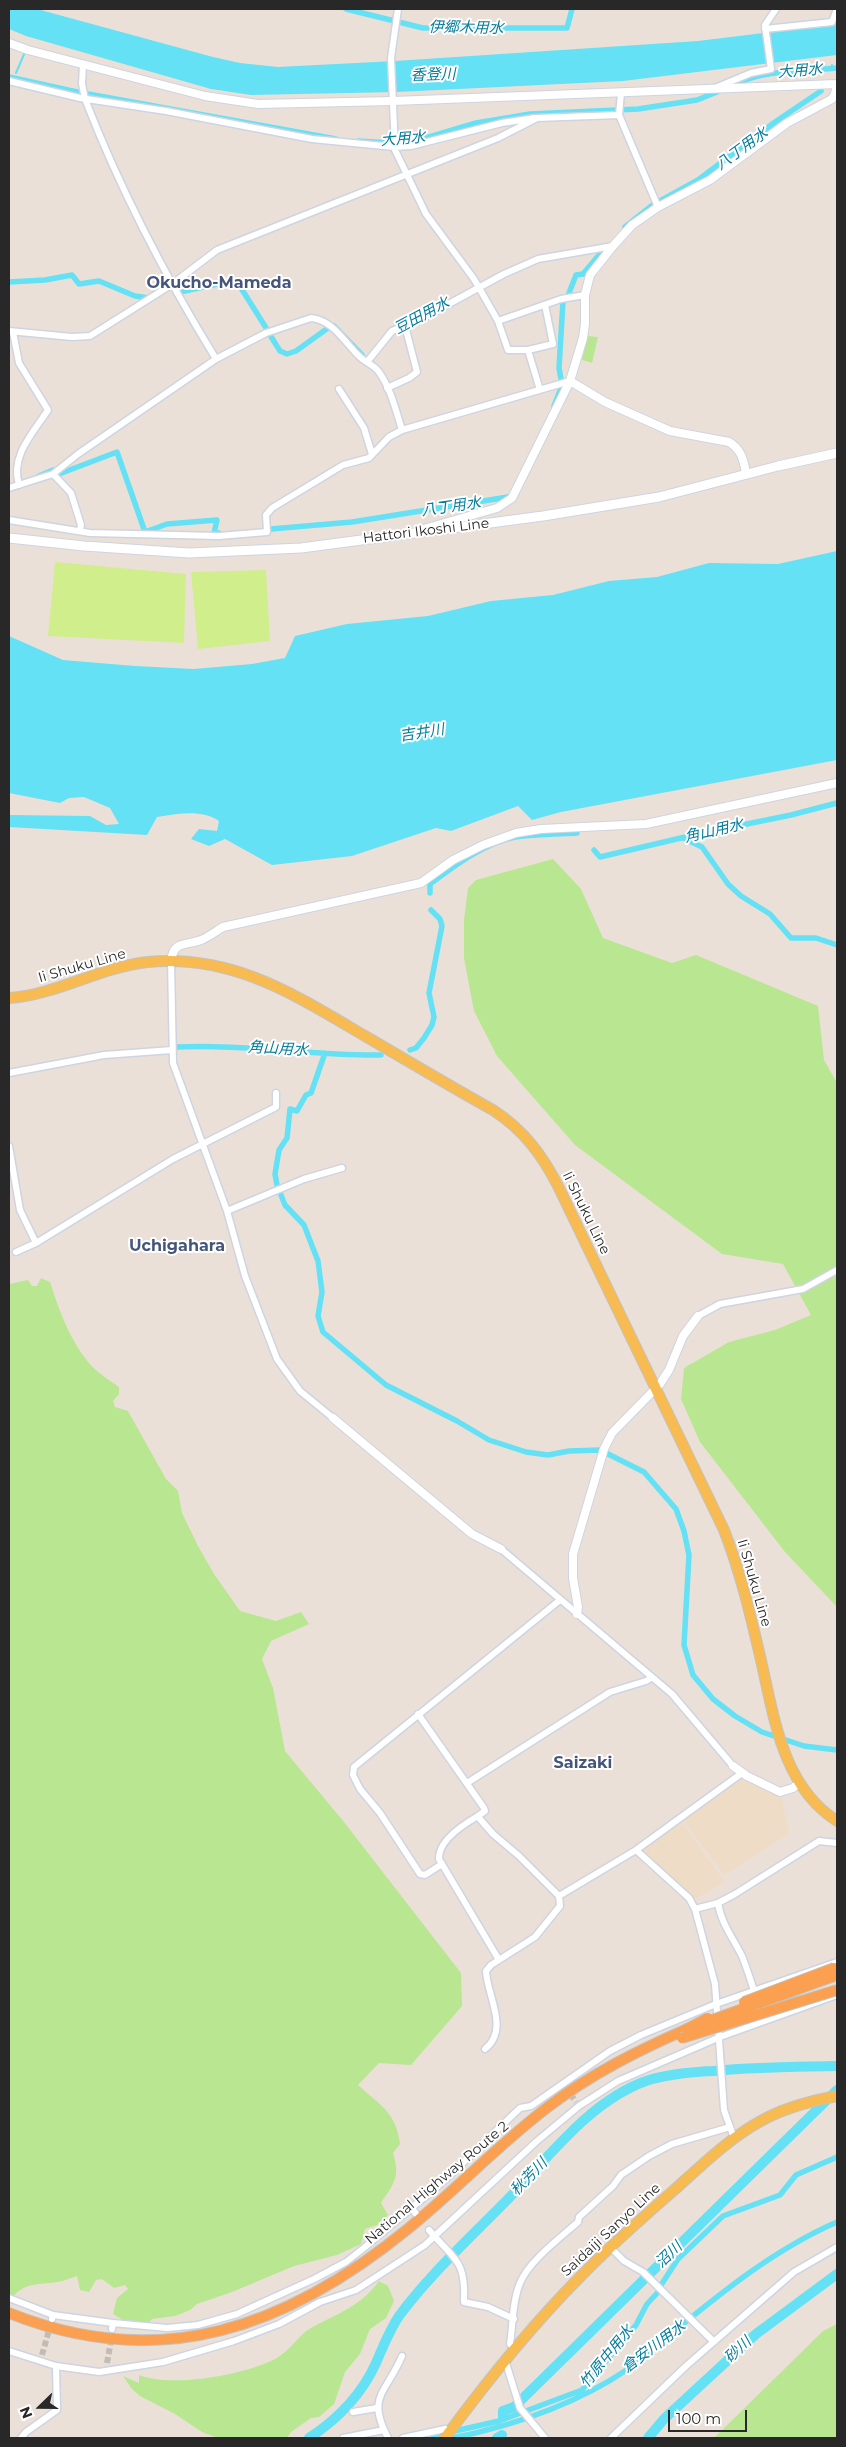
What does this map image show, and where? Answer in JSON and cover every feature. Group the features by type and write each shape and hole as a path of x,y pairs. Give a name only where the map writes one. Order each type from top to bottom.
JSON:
{"highway":[{"path":"683,2033 700,2021 760,1995 836,1968"},
{"path":"683,2033 837,1990"},
{"name":"National Highway Route 2","path":"9,2313 56,2330 113,2340 142,2341 174,2340 205,2336 262,2318 319,2290 378,2252 415,2223 546,2108 583,2082 622,2058 634,2058 683,2033"}],"main road":[{"name":"Hattori Ikoshi Line","path":"9,538 84,546 189,553 301,548 543,516 658,497 837,453"},
{"name":"Ii Shuku Line","path":"9,998 36,993 117,968 147,962 171,961 210,964 230,968 278,986 509,1121 539,1152 550,1170 724,1530 735,1558 777,1732 788,1762 799,1783 811,1798 837,1821"},
{"name":"Saidaiji Sanyo Line","path":"448,2434 514,2348 581,2275 734,2138 759,2122 786,2109 819,2099 837,2096"}],"street":[{"path":"398,9 391,58 394,144 426,214 479,287 498,320 508,350 528,350 553,344 549,322 544,312 545,306"},
{"path":"714,89 751,73 771,69 765,30 767,19 776,9"},
{"path":"765,30 832,22 837,9"},
{"path":"9,43 83,65 205,96 258,104 621,93 837,84 832,99 787,123 710,180 658,207 632,226 613,246 590,275 585,295 584,331 570,381 512,498 497,508 412,533"},
{"path":"83,65 82,84 85,99 141,226 172,285 216,359"},
{"path":"9,81 85,99 166,111 312,139 411,146 502,123 619,111"},
{"path":"621,93 619,111 658,207"},
{"path":"19,484 16,472 20,453 48,410 19,363 11,331 72,337 90,336 172,285 217,250 498,138 537,118"},
{"path":"367,362 392,331 538,259 613,246"},
{"path":"498,320 567,298 585,295"},
{"path":"9,488 53,474 78,454 216,359 266,333 311,318 317,319 332,328 379,371 402,430"},
{"path":"387,388 409,378 417,372 410,339 405,326"},
{"path":"528,350 540,390"},
{"path":"9,520 90,533 219,536 267,532 266,515 272,508 343,465 369,458 389,438 402,430 570,381 606,402 670,431 729,442 736,446 741,454 746,474"},
{"path":"340,389 364,428 372,454"},
{"path":"53,474 71,493 81,525 80,530"},
{"path":"799,1783 793,1788 780,1792 742,1773 733,1766 672,1694 501,1549 472,1534 300,1391 274,1353 244,1276 227,1211 176,1073 172,1050 171,961 174,949 178,946 203,940 223,928 421,883 453,860 492,841 516,833 540,829 646,824 837,783"},
{"path":"9,1073 104,1055 172,1050"},
{"path":"16,1252 36,1244 173,1159 276,1107 276,1093"},
{"path":"9,1146 20,1210 36,1244"},
{"path":"227,1211 304,1179 342,1168"},
{"path":"577,1614 578,1607 573,1578 574,1554 598,1465 612,1433 655,1390 668,1370 683,1336 698,1316 720,1304 803,1289 837,1270"},
{"path":"442,1864 425,1874 420,1874 380,1812 364,1795 352,1771 418,1714 560,1600"},
{"path":"466,1784 610,1692 651,1678"},
{"path":"418,1714 484,1808 483,1813 457,1830 443,1846 439,1854 442,1864 499,1960"},
{"path":"559,1896 636,1850 742,1773"},
{"path":"478,1816 493,1834 519,1856 555,1895 559,1896"},
{"path":"695,1909 718,1903 819,1842 837,1843"},
{"path":"636,1850 689,1898 695,1909 715,1984 724,2110 734,2138"},
{"path":"485,2049 493,2042 496,2028 494,2005 486,1972 499,1960 535,1937 560,1906 559,1896"},
{"path":"718,1903 720,1917 741,1955 764,2021"},
{"path":"9,2298 52,2317 112,2326 183,2328 237,2314 279,2297 346,2262 446,2179 520,2108 531,2106 625,2043 716,2004 810,1970 836,1968"},
{"path":"810,1970 820,2001"},
{"path":"9,2351 41,2358 56,2366 85,2371 106,2370 162,2362 234,2341 279,2324 320,2302 368,2284 434,2236 577,2104 618,2081 708,2042 837,1995"},
{"path":"696,2012 708,2042"},
{"path":"514,2348 510,2344 515,2301 520,2283 526,2272 578,2222 579,2217 613,2186 621,2175 672,2144 730,2127"},
{"path":"412,2208 416,2214"},
{"path":"429,2230 457,2260 465,2281 464,2302 488,2307 514,2320"},
{"path":"611,2438 686,2366 794,2272 837,2247"},
{"path":"610,2248 624,2261 643,2272 653,2281 714,2342"},
{"path":"388,2438 378,2418 377,2402 402,2356"},
{"path":"504,2360 520,2408 545,2438"},
{"path":"106,2370 107,2362"},
{"path":"21,2438 26,2432 57,2410 56,2366"},
{"path":"352,2412 377,2408"},
{"path":"403,2438 445,2428 448,2434"},
{"path":"343,2438 384,2430"}],"shaded area":[{"path":"742,1777 782,1799 789,1834 724,1875 681,1818"},
{"path":"682,1822 725,1882 693,1900 640,1850"}],"green space":[{"path":"588,336 598,337 592,363 582,360"},
{"path":"55,562 186,574 184,643 48,636"},
{"path":"266,570 270,641 198,649 191,572"},
{"path":"553,859 581,889 603,938 672,963 696,955 818,1006 824,1060 837,1083 837,1607 785,1552 700,1442 681,1399 684,1368 729,1342 775,1330 811,1315 783,1264 722,1254 575,1145 497,1056 474,1011 464,958 464,920 468,888 476,880"},
{"path":"41,1278 50,1282 68,1330 88,1362 119,1387 119,1394 113,1401 115,1407 128,1411 166,1479 178,1491 182,1513 198,1546 214,1574 240,1611 276,1621 301,1612 309,1624 271,1641 262,1659 273,1688 285,1751 344,1822 461,1973 462,2006 411,2065 379,2063 358,2085 380,2104 391,2117 398,2133 400,2144 393,2153 396,2168 395,2179 381,2203 388,2215 380,2224 365,2229 361,2244 337,2255 294,2266 232,2292 197,2304 190,2310 175,2316 152,2319 148,2324 123,2320 113,2314 117,2298 128,2289 125,2285 114,2288 102,2279 96,2280 89,2292 80,2290 77,2276 60,2282 27,2287 12,2298 9,2296 9,1284 28,1280 32,1286 37,1286"},
{"path":"379,2281 388,2286 394,2301 386,2318 370,2329 360,2354 345,2372 334,2404 319,2417 311,2418 291,2432 287,2438 218,2438 202,2432 175,2414 140,2396 132,2389 123,2376 139,2383 139,2375 153,2379 188,2380 226,2375 260,2365 279,2357 302,2334 348,2309 372,2290"},
{"path":"837,2324 837,2438 714,2438 823,2331"}],"water":[{"name":"香登川","path":"9,9 37,9 213,57 240,63 278,67 698,41 837,24 837,55 623,81 397,92 251,95 211,89 26,36 9,29"},
{"name":"吉井川","path":"837,551 837,760 561,812 532,820 518,806 451,831 436,828 352,856 272,865 225,839 209,846 191,839 199,829 217,831 219,821 205,815 181,814 157,817 147,835 9,827 9,815 90,816 106,825 119,824 110,808 84,797 69,798 60,803 9,793 9,636 63,660 194,669 252,664 285,658 295,636 347,624 428,616 491,601 553,595 609,581 657,577 709,563 778,564"}],"waterway":[{"name":"伊郷木用水","path":"346,9 423,28 567,28 572,9"},
{"path":"16,73 25,52"},
{"name":"大用水","path":"735,84 773,73 837,68"},
{"name":"大用水","path":"9,77 77,92"},
{"name":"八丁用水","path":"660,201 698,180 775,122 821,91"},
{"name":"大用水","path":"358,141 391,143 419,140 476,123 530,114 638,109 697,100 717,92"},
{"name":"大用水","path":"88,94 336,139"},
{"name":"八丁用水","path":"625,227 654,204"},
{"name":"八丁用水","path":"569,293 576,275 583,274 604,249"},
{"name":"豆田用水","path":"9,282 45,280 72,275 79,284 99,281 135,296 149,298"},
{"name":"豆田用水","path":"180,292 236,280 268,331"},
{"name":"八丁用水","path":"561,379 559,368 563,301"},
{"name":"豆田用水","path":"334,326 362,355"},
{"name":"豆田用水","path":"270,335 280,351 287,354 296,351 328,328"},
{"name":"八丁用水","path":"554,406 561,388"},
{"name":"八丁用水","path":"59,474 117,452 145,532 167,524 217,520 214,533 219,533"},
{"name":"八丁用水","path":"39,476 53,470"},
{"name":"八丁用水","path":"271,529 352,522 508,497"},
{"name":"角山用水","path":"594,850 600,857 837,803"},
{"name":"角山用水","path":"430,893 430,884 470,856 492,844 515,837 577,833"},
{"path":"683,838 702,847 728,884 741,896 770,914 791,938 816,938 837,945"},
{"name":"角山用水","path":"410,1050 416,1048 424,1038 432,1025 434,1017 429,993 442,926 440,919 431,910"},
{"name":"角山用水","path":"176,1047 227,1047 329,1054 381,1055"},
{"path":"325,1053 311,1093 306,1095 297,1111 290,1109 287,1138 279,1150 275,1174 285,1205 304,1225 318,1261 322,1292 318,1316 323,1332 386,1385 457,1421 489,1440 526,1452 548,1455 569,1451 600,1450 644,1472 676,1509 684,1531 689,1555 684,1645 693,1675 713,1699 735,1716 762,1732 804,1746 837,1750"},
{"name":"秋芳川","path":"309,2438 339,2415 356,2396 370,2375 395,2322 424,2285 572,2131 607,2102 626,2090 646,2081 671,2075 775,2067 837,2066"},
{"name":"沼川","path":"503,2417 503,2411 514,2407 837,2090"},
{"name":"竹原中用水","path":"661,2285 678,2259 723,2216 780,2195 796,2175 837,2157"},
{"name":"倉安川用水","path":"453,2438 522,2420 566,2403 608,2382 628,2369 754,2269 808,2236 837,2222"},
{"name":"砂川","path":"648,2438 664,2419 756,2334 837,2274"},
{"name":"竹原中用水","path":"455,2431 499,2421 582,2390 636,2325 647,2304 660,2290"},
{"name":"竹原中用水","path":"419,2438 442,2434"},
{"name":"沼川","path":"497,2438 502,2435"}],"tunnel":[{"path":"565,2087 576,2102"},
{"path":"42,2355 51,2323"},
{"path":"107,2363 112,2335"}],"district":[{"name":"Okucho-Mameda","path":"219,283"},
{"name":"Uchigahara","path":"177,1246"},
{"name":"Saizaki","path":"583,1763"}]}
